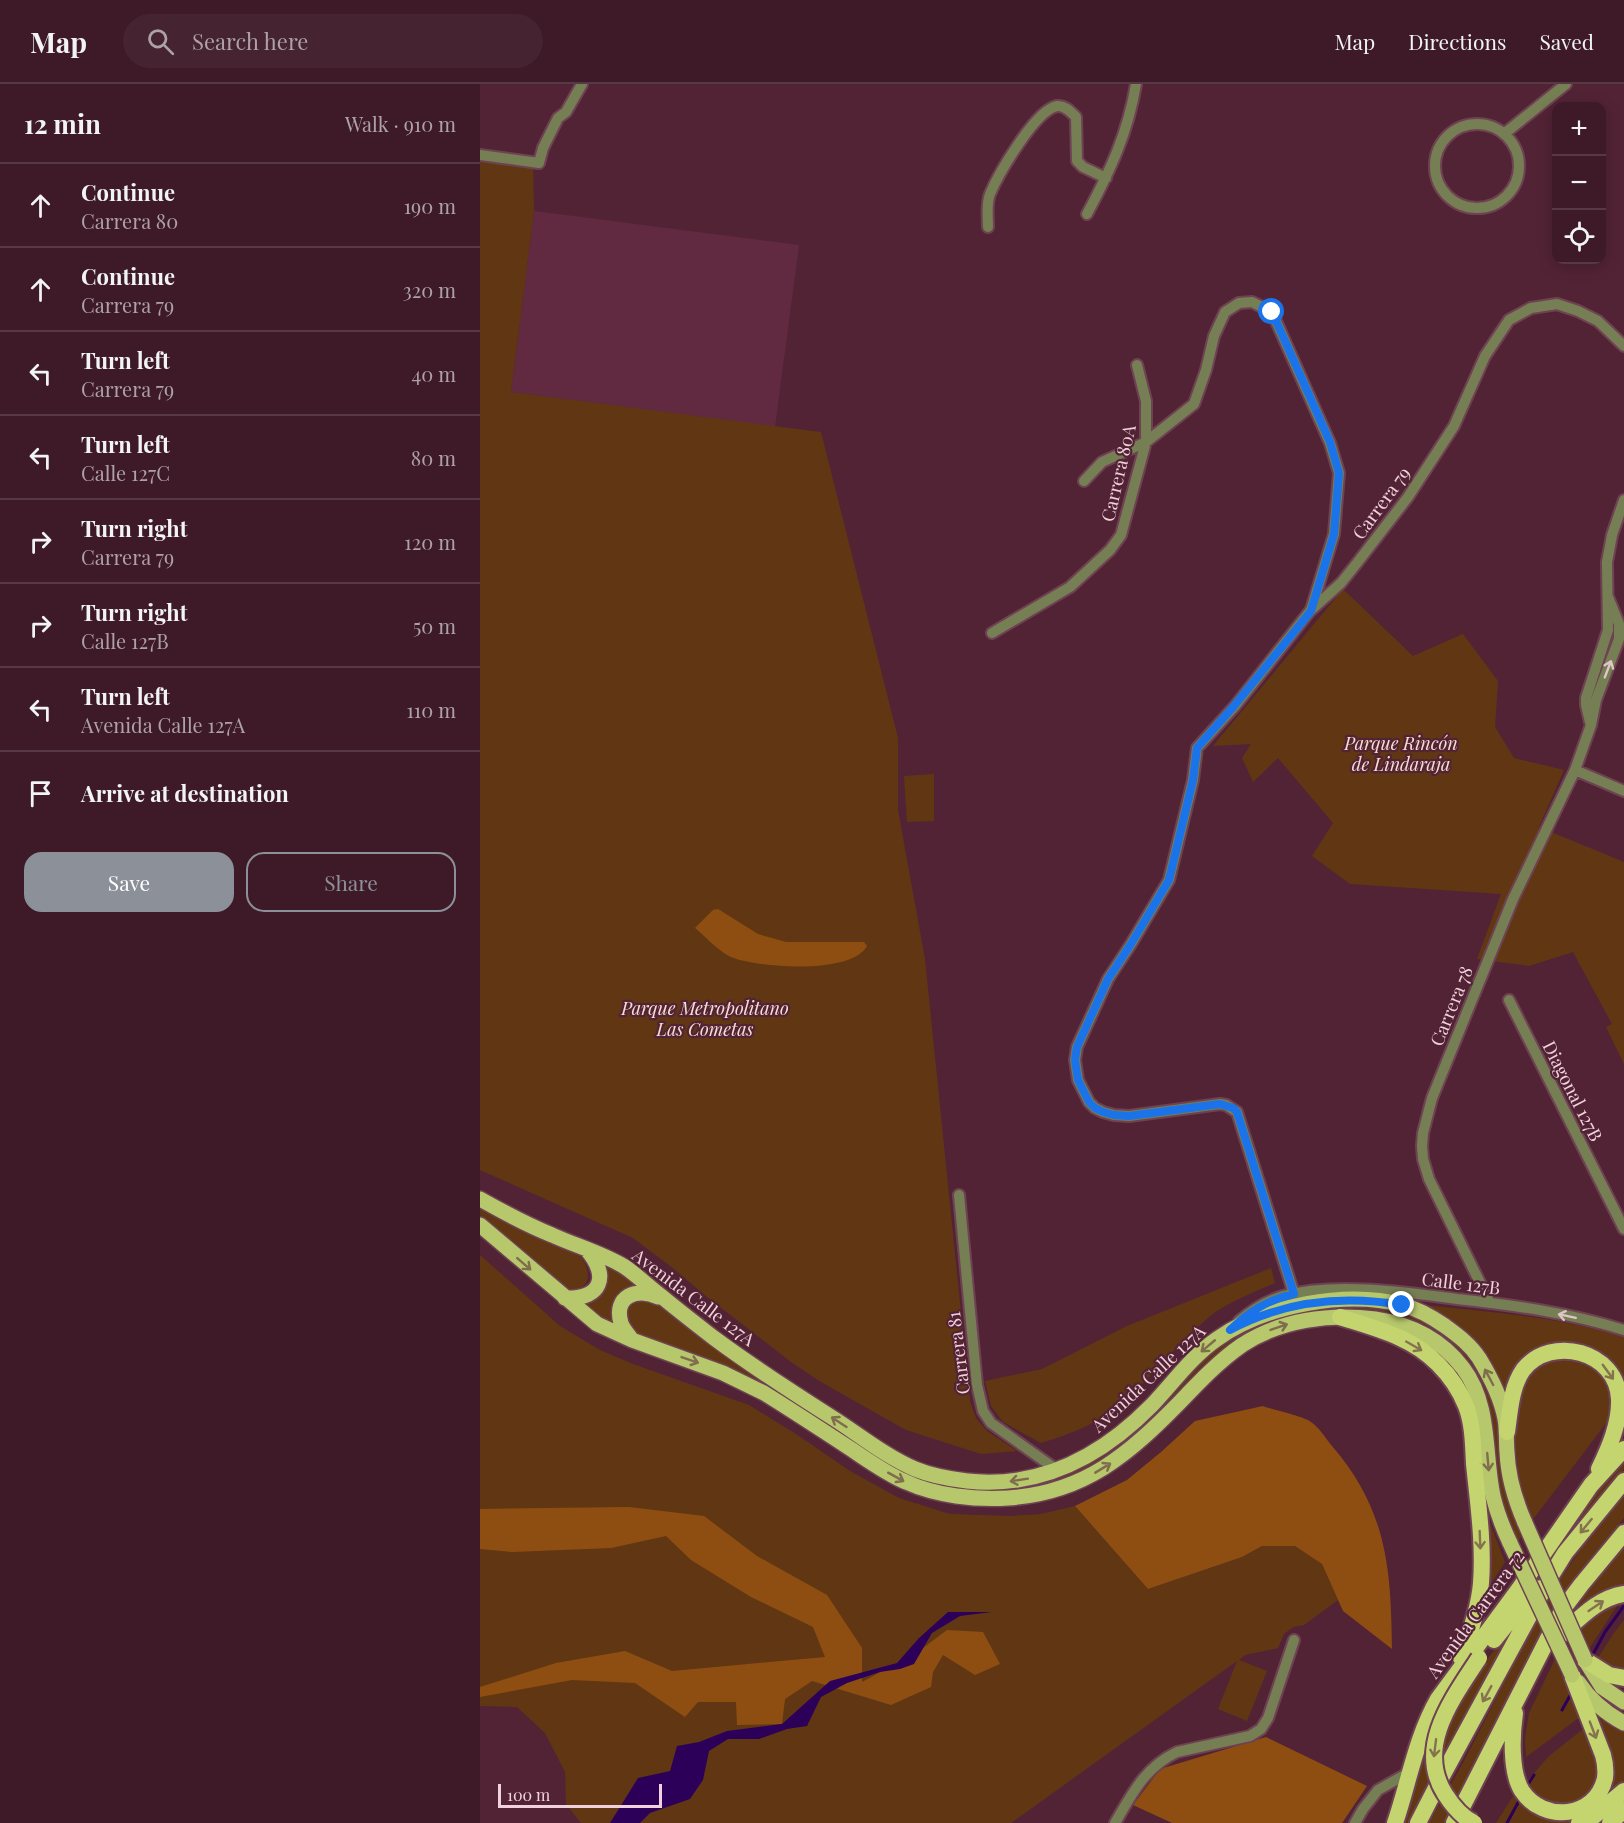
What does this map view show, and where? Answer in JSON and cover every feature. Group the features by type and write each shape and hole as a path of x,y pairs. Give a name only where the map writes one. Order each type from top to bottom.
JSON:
{"highway":[{"path":"1340,1317 1378,1329 1410,1342 1424,1351 1440,1365 1455,1385 1465,1404 1472,1431 1478,1495 1481,1584 1472,1625 1455,1675"},
{"path":"1507,1432 1515,1386 1524,1370 1539,1357 1554,1351 1576,1350 1590,1355 1602,1363 1609,1372 1614,1380 1619,1399 1612,1437 1591,1485"},
{"name":"Avenida Carrera 72","path":"1397,1816 1419,1740 1430,1713 1591,1485 1624,1449"},
{"path":"1474,1823 1450,1803 1436,1776 1435,1742 1441,1722 1454,1696 1479,1658 1624,1482"},
{"path":"1454,1823 1569,1601 1624,1533"},
{"path":"1418,1823 1565,1553"},
{"path":"1540,1654 1600,1602 1615,1595 1624,1594"},
{"path":"1585,1660 1609,1675 1624,1678"},
{"path":"1519,1697 1513,1742 1516,1775 1521,1789 1529,1800 1541,1809 1555,1813 1572,1812 1592,1801 1601,1789 1605,1767 1603,1755 1572,1675"},
{"path":"1579,1823 1594,1816 1624,1792"},
{"path":"1610,1823 1624,1810"}],"main road":[{"name":"Avenida Calle 127A","path":"480,1199 546,1233 624,1267 759,1370 894,1458 914,1469 943,1477 988,1482 1020,1480 1057,1470 1099,1450 1119,1436 1150,1407 1205,1348 1230,1330 1259,1317 1316,1302 1343,1300 1384,1302 1421,1311 1454,1332 1478,1355 1498,1395 1505,1419 1512,1488 1525,1523 1585,1660 1602,1687 1624,1702"},
{"path":"480,1225 597,1324 632,1340 696,1362 747,1383 879,1467 906,1482 946,1494 1008,1498 1032,1495 1084,1479 1117,1460 1242,1345 1280,1326 1300,1321 1340,1317 1365,1317 1409,1326 1448,1351 1463,1368 1475,1388 1486,1432 1493,1496 1500,1521 1572,1675 1598,1705 1624,1723"},
{"path":"565,1298 582,1297 590,1294 597,1287 599,1266 587,1249"},
{"path":"632,1340 624,1329 620,1317 620,1307 626,1298 632,1293 642,1292 666,1300"}],"street":[{"path":"480,155 539,163 543,148 558,118 566,112 582,84"},
{"path":"1087,214 1124,136 1136,84"},
{"path":"1504,134 1566,84"},
{"path":"988,227 989,196 1018,143 1048,110 1058,106 1067,108 1076,117 1077,161 1083,167 1106,178"},
{"path":"1480,124 1493,127 1504,134 1513,144 1518,157 1519,170 1516,184 1508,195 1497,204 1484,208 1470,208 1446,195 1435,170 1436,158 1446,138 1467,125 1480,124"},
{"path":"1084,481 1102,462 1146,442 1194,404 1206,370 1214,336 1225,312 1239,303 1252,302 1272,312 1330,442 1339,473 1334,534 1311,611"},
{"name":"Carrera 79","path":"1294,1294 1237,1112 1233,1108 1220,1104 1129,1116 1114,1115 1095,1108 1089,1102 1078,1080 1075,1060 1077,1047 1108,979 1169,880 1193,780 1197,748 1311,611 1341,583 1408,497 1454,426 1485,356 1509,320 1531,308 1557,304 1598,321 1624,346"},
{"name":"Carrera 80A","path":"992,633 1071,586 1110,550 1121,535 1146,442 1146,400 1137,365"},
{"name":"Carrera 78","path":"1490,1303 1430,1179 1423,1159 1423,1132 1432,1098 1490,953 1575,770 1591,725 1596,700 1619,639 1614,630 1606,574 1608,550 1624,500"},
{"path":"1575,770 1624,791"},
{"name":"Diagonal 127B","path":"1509,1000 1624,1228"},
{"name":"Carrera 81","path":"959,1195 976,1385 983,1410 992,1423 1057,1470"},
{"name":"Calle 127B","path":"1230,1330 1259,1306 1276,1299 1294,1294 1329,1290 1383,1291 1490,1303 1623,1327"},
{"path":"1115,1823 1141,1780 1167,1757 1177,1752 1250,1736 1261,1729 1268,1718 1294,1640"},
{"path":"1355,1823 1374,1794 1382,1787 1410,1772"},
{"path":"1374,1794 1384,1790 1394,1792 1399,1799 1397,1816"}],"shaded area":[{"path":"534,211 799,245 775,427 511,392"},
{"path":"718,909 758,934 786,942 864,942 867,946 858,955 843,962 824,965 782,966 744,961 731,957 717,948 695,928 713,910"},
{"path":"1263,1406 1314,1424 1350,1470 1364,1493 1375,1517 1387,1566 1392,1649 1343,1611 1322,1564 1295,1546 1262,1546 1242,1557 1148,1589 1075,1506 1127,1480 1195,1421"},
{"path":"629,1507 704,1516 757,1556 827,1595 862,1648 862,1682 919,1651 947,1630 983,1632 1000,1664 975,1675 943,1655 933,1672 931,1687 891,1705 812,1681 785,1699 782,1724 737,1725 736,1702 698,1702 685,1717 635,1683 572,1680 480,1697 480,1687 556,1663 625,1651 672,1671 825,1657 813,1627 751,1597 691,1560 666,1536 611,1548 512,1552 480,1549 480,1509"},
{"path":"948,1612 992,1612 960,1616 932,1633 914,1664 847,1683 821,1697 807,1726 787,1729 759,1739 728,1739 709,1751 703,1780 690,1799 650,1813 640,1823 610,1823 638,1778 670,1771 677,1746 699,1742 727,1731 782,1724 830,1681 897,1663 919,1638"},
{"path":"1266,1737 1367,1786 1342,1823 1172,1823 1133,1805 1160,1769"}],"green space":[{"name":"Parque Metropolitano Las Cometas","path":"480,153 533,160 534,211 511,392 821,432 898,738 898,810 925,959 970,1401 976,1418 987,1431 1017,1451 981,1454 906,1430 821,1382 791,1362 633,1238 480,1170"},
{"name":"Parque Rincón de Lindaraja","path":"1343,589 1413,656 1463,634 1498,681 1495,727 1514,758 1564,770 1539,827 1624,862 1624,1064 1606,1027 1612,1024 1573,952 1529,966 1477,959 1501,894 1350,884 1312,856 1333,823 1278,758 1253,782 1242,758 1251,744 1213,746"},
{"path":"934,774 934,821 907,822 904,776"},
{"path":"480,1207 581,1257 587,1270 587,1282 579,1288 564,1288 480,1215"},
{"path":"480,1255 560,1326 600,1350 749,1405 850,1471 899,1498 950,1514 1010,1516 1041,1514 1075,1506 1148,1589 1242,1557 1262,1546 1295,1546 1322,1564 1338,1600 1304,1625 1293,1627 1284,1634 1278,1648 1245,1655 1239,1660 1267,1671 1247,1721 1218,1709 1237,1661 1011,1823 581,1823 566,1804 565,1772 545,1733 517,1707 480,1706"},
{"path":"604,1263 640,1287 633,1288 617,1328 579,1303"},
{"path":"1271,1268 1275,1283 1232,1302 1209,1317 1127,1399 1108,1414 1087,1426 1041,1443 1003,1422 991,1406 985,1381 1042,1369 1127,1326"},
{"path":"640,1297 658,1301 756,1377 880,1458 978,1488 1012,1488 1045,1482 1077,1470 1107,1454 1136,1434 1212,1352 1260,1322 1322,1307 1366,1306 1408,1314 1427,1322 1461,1349 1486,1383 1498,1430 1505,1492 1521,1537 1518,1542 1500,1491 1492,1430 1443,1339 1425,1325 1406,1318 1343,1307 1302,1314 1262,1326 1214,1356 1136,1437 1109,1457 1080,1474 1047,1486 1013,1491 977,1491 943,1487 910,1477 879,1461 754,1380 637,1334 629,1324 626,1314 630,1305"},
{"path":"1423,1305 1550,1320 1624,1337 1624,1393 1623,1388 1563,1345 1506,1396 1486,1356"},
{"path":"1567,1356 1596,1366 1607,1382 1613,1400 1610,1418 1531,1522 1522,1506 1514,1433 1521,1389 1529,1374 1540,1363"},
{"path":"1624,1459 1624,1469 1586,1513 1476,1655 1596,1490"},
{"path":"1624,1496 1624,1518 1573,1583 1445,1823 1429,1823 1557,1585 1580,1550"},
{"path":"1486,1513 1505,1562 1487,1590"},
{"path":"1624,1546 1624,1587 1602,1593 1576,1608"},
{"path":"1620,1601 1589,1649 1580,1629 1595,1614"},
{"path":"1624,1620 1624,1668 1613,1667 1598,1658"},
{"path":"1519,1621 1467,1719 1430,1779 1410,1823 1405,1823 1426,1745 1484,1663"},
{"path":"1555,1659 1580,1717 1526,1757 1525,1738 1529,1713"},
{"path":"1597,1718 1624,1729 1624,1801 1600,1823 1496,1823 1512,1798 1549,1756"}],"waterway":[{"path":"1591,1658 1605,1632 1624,1606"},
{"path":"1562,1710 1572,1692"},
{"path":"1527,1786 1534,1775"},
{"path":"1507,1823 1521,1797"}],"route":[{"path":"1272,312 1330,442 1339,473 1334,534 1311,611 1197,748 1193,780 1169,880 1108,979 1077,1047 1076,1070 1082,1091 1089,1102 1095,1108 1114,1115 1129,1116 1213,1104 1226,1105 1237,1112 1294,1294 1259,1306 1230,1330 1277,1311 1316,1302 1343,1300 1402,1305"}]}
